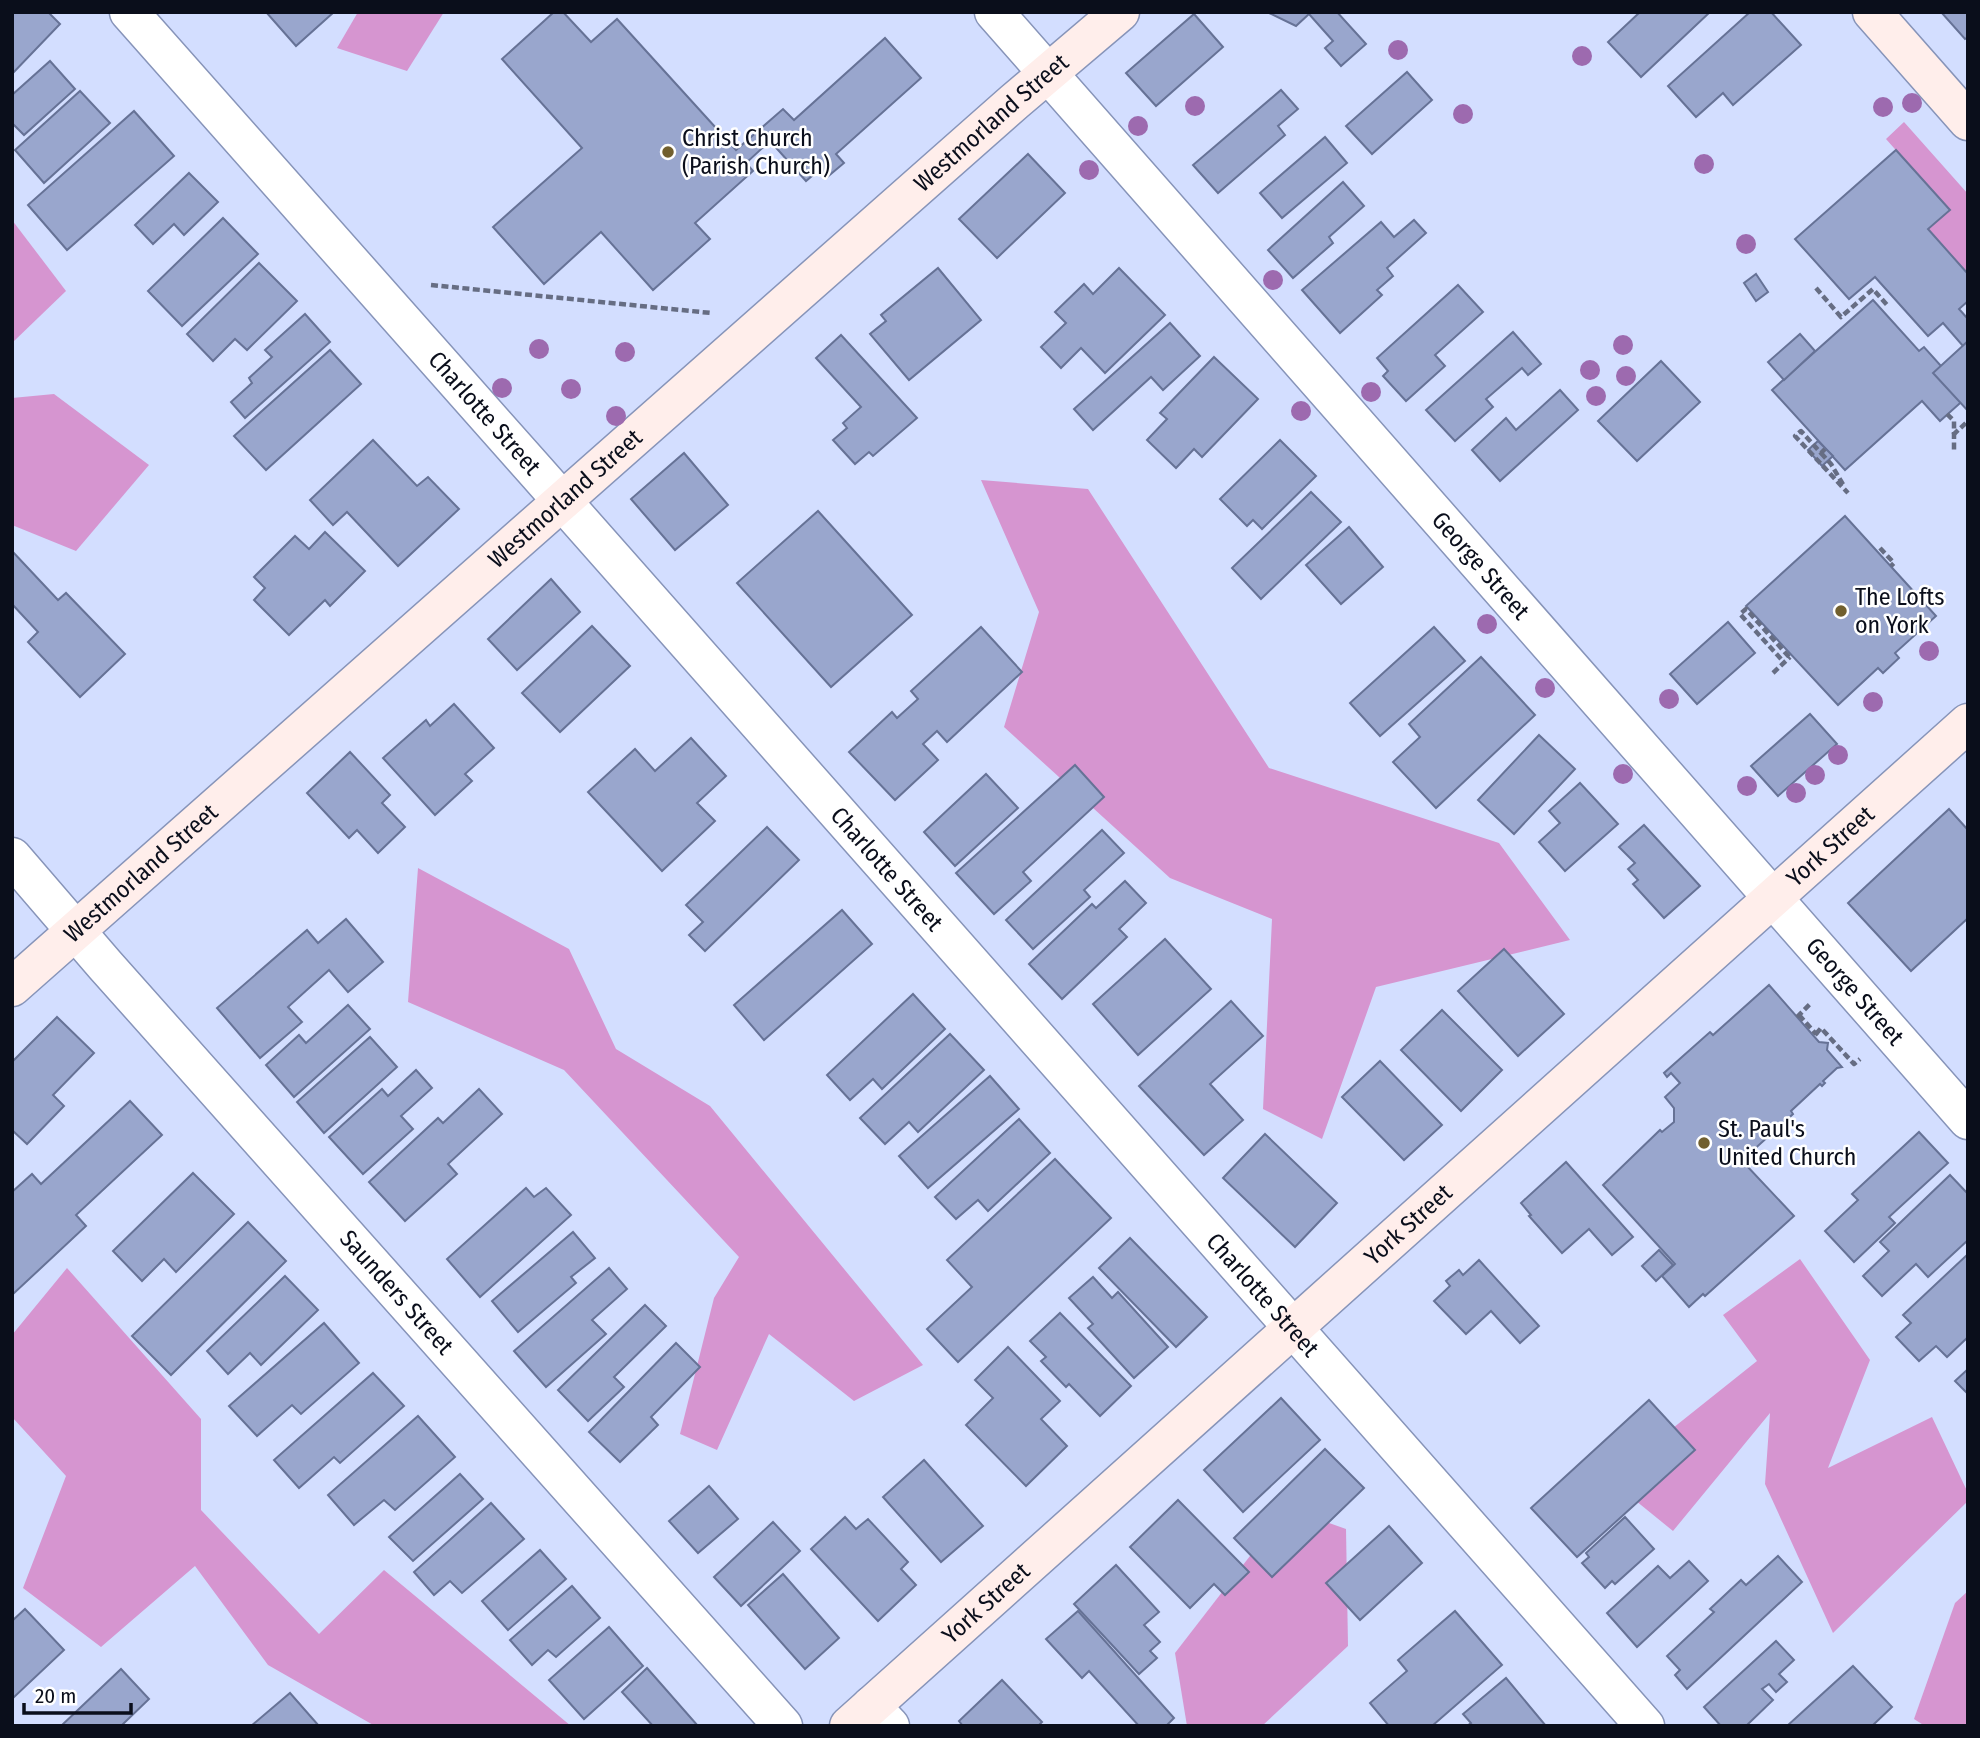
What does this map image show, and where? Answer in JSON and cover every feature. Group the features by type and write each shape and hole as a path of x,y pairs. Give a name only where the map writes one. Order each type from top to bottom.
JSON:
{"street":[{"name":"Charlotte Street","path":"130,12 1645,1726"},
{"name":"George Street","path":"994,12 1968,1120"},
{"name":"Westmorland Street","path":"12,987 1014,102 1120,12"},
{"path":"1872,12 1968,121"},
{"name":"York Street","path":"870,1719 1292,1329 1968,723"},
{"name":"Saunders Street","path":"12,857 783,1726"}],"path":[{"path":"431,285 711,313"},
{"path":"1816,288 1841,317 1873,289 1887,305"},
{"path":"1947,414 1954,421 1954,450"},
{"path":"1953,435 1968,421"},
{"path":"1801,431 1823,451 1831,464 1848,493 1795,436 1801,431"},
{"path":"1880,548 1894,563 1891,566"},
{"path":"1773,673 1791,657 1746,609 1740,614 1781,659"},
{"path":"1811,1003 1798,1016 1815,1035 1821,1028 1854,1064 1860,1059"}],"shaded area":[{"path":"358,12 444,12 407,71 337,48"},
{"path":"1904,122 1968,194 1968,274 1928,229 1949,210 1886,139"},
{"path":"12,220 66,291 12,343"},
{"path":"54,394 149,465 76,551 12,525 12,398"},
{"path":"981,480 1088,489 1269,768 1499,843 1570,940 1376,987 1322,1139 1263,1109 1272,919 1170,878 1004,727 1039,612"},
{"path":"418,868 569,949 616,1049 710,1106 923,1365 854,1401 769,1334 717,1450 680,1434 714,1298 739,1257 564,1070 408,1002"},
{"path":"1800,1259 1870,1360 1828,1468 1932,1417 1968,1493 1968,1501 1833,1633 1765,1484 1770,1413 1673,1531 1609,1479 1757,1361 1723,1315"},
{"path":"67,1268 201,1419 201,1510 319,1634 384,1570 571,1726 375,1726 268,1665 195,1566 101,1647 23,1588 66,1476 12,1417 12,1335"},
{"path":"1287,1508 1346,1529 1348,1646 1262,1726 1187,1726 1175,1653"},
{"path":"1968,1591 1968,1726 1925,1726 1914,1719 1955,1603"}],"building":[{"path":"12,12 48,12 60,24 12,74"},
{"path":"266,12 334,12 296,46"},
{"name":"Christ Church (Parish Church)","path":"554,12 563,12 591,42 617,19 736,150 783,109 794,120 885,38 921,78 836,154 844,163 826,178 819,170 806,181 770,141 746,163 753,171 695,223 710,239 653,290 601,232 544,284 493,227 582,148 502,59"},
{"path":"1267,12 1337,12 1366,44 1341,66 1325,48 1333,41 1309,14 1296,26"},
{"path":"1640,12 1710,12 1641,77 1608,42"},
{"path":"1750,12 1771,12 1801,45 1733,105 1723,93 1696,117 1668,86"},
{"path":"1941,12 1968,12 1968,37 1965,39"},
{"path":"1194,14 1223,47 1156,106 1126,73"},
{"path":"50,61 75,89 24,135 12,123 12,95"},
{"path":"1407,72 1432,100 1372,154 1346,126"},
{"path":"1281,90 1298,109 1278,126 1285,135 1218,193 1193,165"},
{"path":"80,91 110,123 44,183 15,150"},
{"path":"134,111 174,156 67,250 28,205"},
{"path":"1325,137 1347,163 1282,218 1260,193"},
{"path":"1896,150 1950,210 1928,229 1968,274 1968,301 1959,309 1968,319 1968,341 1963,346 1943,323 1928,336 1875,277 1849,299 1795,239"},
{"path":"1028,154 1065,193 997,258 959,219"},
{"path":"189,173 218,202 184,235 174,224 153,244 135,225"},
{"path":"1343,182 1364,206 1329,237 1333,243 1293,278 1268,250"},
{"path":"223,218 258,254 182,326 148,291"},
{"path":"1414,220 1426,233 1387,268 1393,276 1377,290 1382,295 1340,333 1302,290 1381,222 1394,237"},
{"path":"259,263 297,301 247,350 235,339 213,361 187,334"},
{"path":"938,268 981,320 909,380 870,334 886,321 881,315"},
{"path":"1119,268 1165,315 1105,373 1081,348 1061,368 1041,347 1066,323 1055,312 1084,284 1093,294"},
{"path":"1756,274 1768,292 1756,301 1744,283"},
{"path":"1458,285 1483,312 1435,355 1445,366 1406,401 1383,376 1388,371 1377,358"},
{"path":"1873,300 1919,351 1924,347 1968,396 1940,421 1922,401 1845,470 1772,390"},
{"path":"305,314 330,342 245,418 231,402 252,383 249,378 272,357 265,350"},
{"path":"1170,323 1200,356 1163,390 1151,377 1093,430 1074,409"},
{"path":"1513,332 1541,364 1528,375 1522,368 1486,399 1493,407 1455,441 1426,410"},
{"path":"1800,334 1815,351 1784,380 1768,362"},
{"path":"841,335 917,418 873,456 869,452 855,464 833,440 847,428 843,423 861,407 816,358"},
{"path":"1968,341 1968,411 1933,373"},
{"path":"330,350 361,384 266,470 234,436"},
{"path":"1214,357 1258,399 1202,457 1194,449 1176,468 1147,440 1167,419 1160,413"},
{"path":"1661,361 1700,402 1637,461 1598,421"},
{"path":"1560,390 1578,410 1500,481 1472,450 1506,418 1516,430"},
{"path":"373,440 417,486 428,477 459,509 398,566 347,512 333,525 310,500"},
{"path":"1280,440 1316,476 1262,529 1253,520 1247,526 1220,499"},
{"path":"1818,441 1833,456 1822,466 1808,450"},
{"path":"684,453 728,505 675,550 631,499"},
{"path":"1311,492 1341,522 1261,599 1232,568"},
{"path":"818,511 912,615 831,687 737,583"},
{"name":"The Lofts on York","path":"1845,516 1936,616 1895,653 1899,658 1883,673 1878,668 1838,705 1746,606"},
{"path":"1349,527 1383,567 1341,604 1306,565"},
{"path":"325,532 365,571 330,606 325,600 289,635 254,600 265,588 254,577 295,536 309,549"},
{"path":"12,551 58,600 66,593 125,654 80,697 28,642 38,632 12,604"},
{"path":"551,579 580,612 517,670 488,639"},
{"path":"1728,622 1755,653 1697,704 1670,674"},
{"path":"592,626 630,666 560,732 522,693"},
{"path":"981,627 1022,672 947,742 937,731 923,744 938,760 895,800 849,752 892,712 897,718 918,699 911,691"},
{"path":"1434,627 1465,661 1380,736 1350,703"},
{"path":"1481,657 1535,715 1436,808 1393,762 1420,737 1409,724"},
{"path":"454,704 494,748 465,774 472,781 435,815 383,758 426,720 430,726"},
{"path":"1810,714 1837,744 1778,796 1751,766"},
{"path":"1539,735 1575,769 1514,834 1478,800"},
{"path":"691,738 726,776 697,803 715,821 662,871 588,792 635,749 655,771"},
{"path":"350,752 390,795 382,803 405,827 378,853 357,830 349,838 307,793"},
{"path":"1075,765 1104,797 1023,872 1031,881 994,914 956,873"},
{"path":"986,774 1018,808 955,866 924,832"},
{"path":"1580,783 1618,824 1565,871 1539,842 1560,823 1549,811"},
{"path":"1949,809 1968,830 1968,918 1911,971 1848,903"},
{"path":"1644,825 1700,886 1664,918 1633,884 1638,880 1628,869 1635,863 1619,847"},
{"path":"767,827 799,860 705,951 689,935 703,922 686,905"},
{"path":"1102,830 1124,853 1084,890 1090,897 1033,949 1006,920"},
{"path":"1125,881 1146,903 1119,929 1127,937 1062,999 1029,964 1092,904 1096,908"},
{"path":"842,910 872,944 764,1040 734,1005"},
{"path":"346,919 383,962 348,992 329,970 288,1007 302,1022 260,1058 217,1008 307,930 318,943"},
{"path":"1165,939 1211,989 1138,1055 1093,1004"},
{"path":"1504,949 1564,1014 1518,1056 1458,991"},
{"name":"St. Paul's United Church","path":"1769,985 1819,1042 1828,1043 1827,1050 1842,1067 1837,1068 1823,1081 1825,1083 1822,1086 1820,1084 1791,1111 1793,1114 1750,1153 1754,1158 1746,1165 1794,1216 1705,1296 1703,1294 1689,1307 1662,1276 1675,1264 1603,1185 1660,1130 1662,1132 1674,1122 1674,1108 1665,1097 1680,1083 1671,1073 1667,1077 1664,1073 1710,1032 1713,1035"},
{"path":"913,994 945,1029 882,1089 873,1079 850,1100 827,1075"},
{"path":"1231,1001 1263,1036 1210,1084 1243,1120 1204,1155 1139,1086"},
{"path":"348,1005 370,1029 294,1097 266,1065 299,1035 306,1043"},
{"path":"1442,1010 1502,1070 1461,1111 1401,1050"},
{"path":"57,1017 94,1053 53,1095 64,1106 27,1144 12,1130 12,1062"},
{"path":"950,1034 984,1070 918,1132 909,1122 885,1144 860,1118"},
{"path":"370,1037 397,1067 324,1133 297,1102"},
{"path":"1380,1061 1442,1125 1404,1160 1342,1097"},
{"path":"416,1070 432,1088 401,1116 413,1129 363,1174 329,1137 382,1089 388,1096"},
{"path":"990,1076 1019,1109 928,1188 899,1156"},
{"path":"479,1089 502,1114 448,1164 457,1174 405,1221 369,1182 438,1118 443,1123"},
{"path":"130,1101 162,1135 76,1215 86,1226 12,1295 12,1192 32,1174 41,1184"},
{"path":"1019,1119 1050,1153 988,1211 978,1200 956,1219 935,1197"},
{"path":"1919,1132 1948,1163 1889,1217 1895,1223 1854,1262 1825,1231 1858,1200 1852,1194"},
{"path":"1265,1134 1337,1203 1295,1247 1223,1178"},
{"path":"1055,1159 1111,1218 958,1362 927,1329 972,1287 947,1260"},
{"path":"1566,1162 1633,1237 1612,1255 1589,1229 1562,1253 1521,1203"},
{"path":"193,1173 234,1214 176,1272 164,1259 142,1281 113,1251"},
{"path":"1950,1175 1968,1194 1968,1240 1928,1277 1916,1264 1882,1296 1863,1276 1889,1251 1880,1242"},
{"path":"526,1188 534,1197 546,1188 571,1215 480,1297 447,1259"},
{"path":"248,1222 286,1261 171,1375 132,1336"},
{"path":"573,1232 595,1258 571,1277 576,1283 518,1332 492,1301"},
{"path":"1130,1238 1207,1317 1176,1347 1099,1268"},
{"path":"1659,1250 1673,1265 1656,1281 1642,1266"},
{"path":"1968,1254 1968,1337 1947,1357 1936,1346 1919,1361 1896,1337 1911,1323 1903,1315"},
{"path":"1479,1260 1539,1326 1520,1343 1491,1311 1466,1334 1434,1301 1450,1286 1446,1281 1459,1270 1463,1275"},
{"path":"609,1268 627,1289 592,1320 606,1334 546,1387 514,1351"},
{"path":"285,1276 318,1310 261,1365 250,1353 228,1374 207,1351"},
{"path":"1093,1277 1112,1298 1118,1292 1168,1347 1134,1378 1088,1328 1093,1324 1069,1298"},
{"path":"645,1305 666,1326 614,1377 624,1387 588,1421 558,1390"},
{"path":"1060,1313 1131,1386 1100,1416 1069,1384 1066,1387 1041,1361 1046,1357 1030,1341"},
{"path":"324,1323 359,1363 301,1414 292,1405 257,1436 229,1406"},
{"path":"676,1343 700,1367 651,1417 658,1425 620,1462 589,1432"},
{"path":"1008,1347 1060,1401 1041,1419 1067,1446 1026,1486 966,1425 993,1398 975,1380"},
{"path":"1968,1369 1968,1394 1955,1381"},
{"path":"373,1373 404,1406 340,1463 334,1457 299,1488 274,1460"},
{"path":"1281,1398 1320,1440 1243,1512 1204,1470"},
{"path":"1649,1400 1695,1450 1577,1557 1531,1508"},
{"path":"418,1416 455,1457 395,1510 384,1500 354,1525 328,1495"},
{"path":"1325,1449 1364,1488 1272,1577 1234,1538"},
{"path":"924,1460 983,1526 941,1562 883,1497"},
{"path":"460,1474 483,1499 413,1561 389,1537"},
{"path":"709,1486 738,1519 698,1553 669,1521"},
{"path":"1178,1500 1249,1572 1225,1595 1214,1584 1190,1608 1130,1547"},
{"path":"491,1503 524,1539 462,1593 450,1581 434,1595 414,1572"},
{"path":"845,1517 856,1529 868,1519 908,1562 901,1569 916,1585 878,1621 811,1549"},
{"path":"1625,1517 1654,1549 1615,1584 1612,1581 1605,1588 1582,1563 1589,1557 1586,1553"},
{"path":"773,1522 800,1551 741,1606 714,1577"},
{"path":"1389,1526 1422,1563 1360,1620 1326,1583"},
{"path":"540,1550 566,1579 508,1630 482,1601"},
{"path":"1778,1556 1802,1582 1687,1689 1675,1675 1680,1670 1667,1656 1714,1612 1710,1609 1741,1580 1746,1585"},
{"path":"1689,1561 1708,1581 1637,1647 1607,1613 1658,1566 1670,1578"},
{"path":"1116,1565 1159,1612 1144,1625 1160,1642 1150,1651 1157,1658 1139,1674 1074,1604"},
{"path":"783,1574 839,1638 805,1669 748,1605"},
{"path":"572,1586 600,1618 556,1657 548,1650 532,1665 510,1640"},
{"path":"25,1609 64,1650 12,1699 12,1621"},
{"path":"1078,1611 1174,1718 1166,1726 1139,1726 1089,1671 1082,1678 1046,1639"},
{"path":"1455,1611 1502,1665 1432,1726 1389,1726 1370,1703 1407,1671 1398,1660"},
{"path":"609,1627 643,1666 584,1719 549,1680"},
{"path":"1776,1641 1794,1660 1779,1674 1787,1682 1776,1692 1769,1684 1762,1689 1773,1700 1746,1726 1721,1726 1704,1707"},
{"path":"1853,1666 1892,1707 1872,1726 1787,1726"},
{"path":"647,1668 698,1726 653,1726 622,1692"},
{"path":"121,1669 149,1699 121,1726 61,1726"},
{"path":"1506,1678 1546,1726 1467,1726 1471,1723 1463,1714"},
{"path":"1002,1680 1042,1722 1038,1726 963,1726 959,1721"},
{"path":"290,1693 319,1726 251,1726"}],"place":[{"name":"Christ Church (Parish Church)","path":"668,152"},
{"name":"The Lofts on York","path":"1841,611"},
{"name":"St. Paul's United Church","path":"1704,1143"}]}
